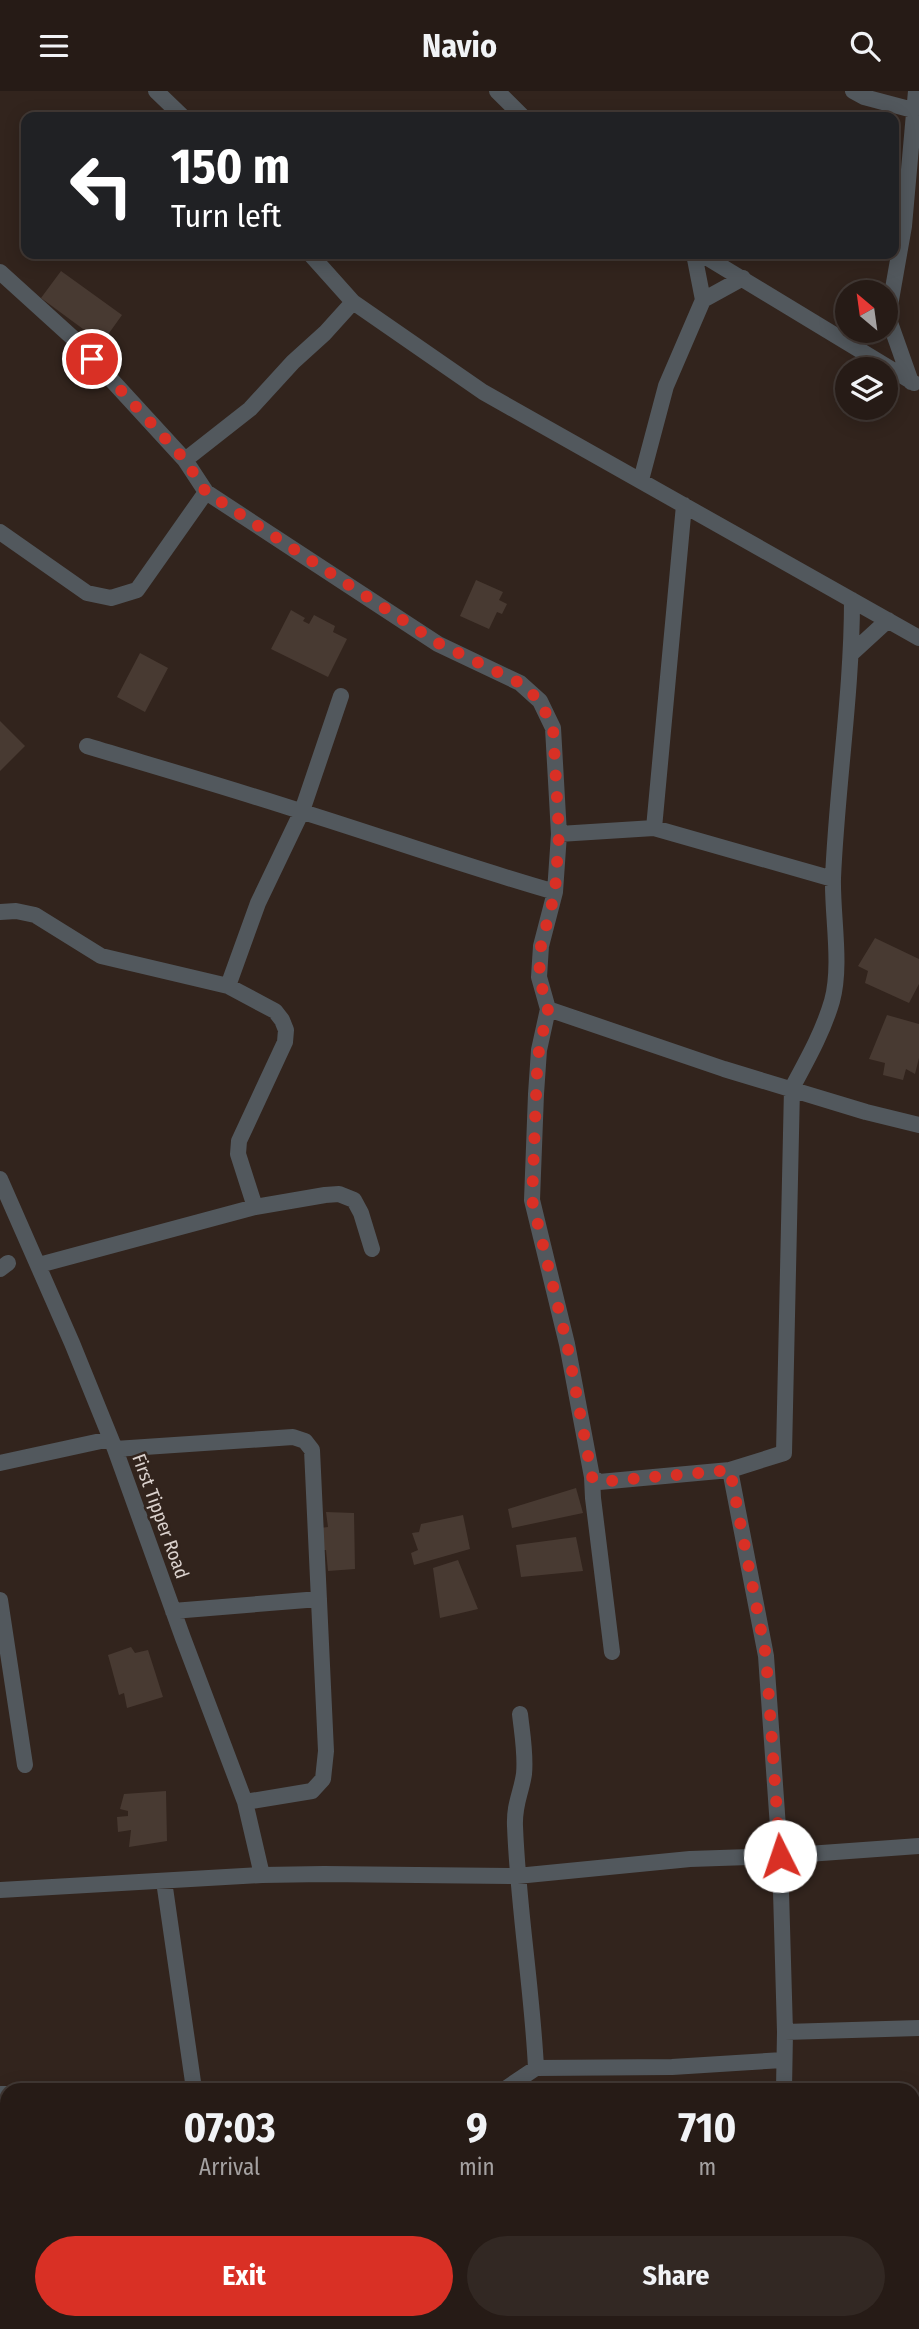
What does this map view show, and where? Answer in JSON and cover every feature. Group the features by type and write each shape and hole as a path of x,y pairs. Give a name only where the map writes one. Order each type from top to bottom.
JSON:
{"street":[{"path":"156,91 178,112"},
{"path":"497,91 518,112"},
{"path":"853,91 864,97 913,110"},
{"path":"899,254 916,91"},
{"path":"314,259 353,302 492,398 919,638"},
{"path":"641,480 666,386 704,300 695,259"},
{"path":"710,259 916,384"},
{"path":"898,259 888,317 916,384"},
{"path":"0,272 74,339 185,460 206,492 438,643 520,683 540,701 553,728 559,834 555,892 541,946 539,977 548,1009 537,1072 532,1200 567,1344 592,1477 612,1652"},
{"path":"704,300 743,278"},
{"path":"185,460 250,409 353,302"},
{"path":"0,532 87,593 111,598 136,590 206,492"},
{"path":"654,828 684,505"},
{"path":"592,1477 599,1482 730,1470 785,1453 792,1088 820,1035 832,998 836,949 833,879 852,653 852,600"},
{"path":"852,653 888,620"},
{"path":"228,986 258,903 302,811 341,696"},
{"path":"87,746 555,892"},
{"path":"559,834 654,828 833,879"},
{"path":"0,912 16,911 35,915 101,956 228,986 275,1011 286,1030 285,1042 239,1141 239,1154 255,1207"},
{"path":"548,1009 724,1069 866,1112 919,1125"},
{"name":"First Tipper Road","path":"0,1179 39,1265 112,1444 245,1802 262,1875"},
{"path":"39,1265 255,1207 339,1194 354,1200 372,1249"},
{"path":"0,1463 112,1444 293,1437 305,1441 312,1450 326,1751 323,1779 312,1791 245,1802"},
{"path":"730,1470 766,1656 780,1856 784,2083"},
{"path":"173,1611 319,1599"},
{"path":"0,1600 25,1765"},
{"path":"520,1714 524,1773 514,1808 517,1876 536,2068"},
{"path":"0,1890 262,1875 517,1876 690,1859 780,1856 919,1846"},
{"path":"164,1881 193,2083"},
{"path":"785,2032 919,2028"},
{"path":"514,2083 536,2068 672,2067 783,2060"}],"building":[{"path":"61,271 122,315 102,343 41,298"},
{"path":"476,580 503,592 499,600 507,604 502,614 497,612 489,629 460,616"},
{"path":"291,610 305,618 303,621 309,624 314,615 335,626 333,632 347,639 328,677 271,649"},
{"path":"140,653 168,668 145,712 117,697"},
{"path":"0,721 25,746 0,771"},
{"path":"875,938 919,959 919,984 909,1003 865,983 868,971 858,966"},
{"path":"887,1015 919,1024 919,1058 915,1074 906,1069 903,1080 883,1075 885,1063 869,1059"},
{"path":"576,1488 583,1513 512,1528 508,1509"},
{"path":"326,1512 354,1513 355,1569 328,1571 326,1550 321,1550 320,1528 328,1527"},
{"path":"463,1515 470,1549 414,1565 411,1553 418,1550 412,1533 419,1532 421,1524"},
{"path":"576,1537 583,1571 521,1577 516,1545"},
{"path":"458,1560 478,1609 440,1618 433,1568"},
{"path":"131,1647 135,1653 148,1650 163,1697 127,1708 124,1693 119,1695 108,1655"},
{"path":"166,1791 167,1841 129,1847 131,1830 118,1832 117,1817 128,1816 128,1811 120,1809 124,1794"}],"route":[{"path":"92,359 185,460 206,492 438,643 520,683 540,701 553,728 559,834 555,892 541,946 539,977 548,1009 537,1072 532,1200 567,1344 592,1477 599,1482 730,1470 766,1656 780,1856"}]}
